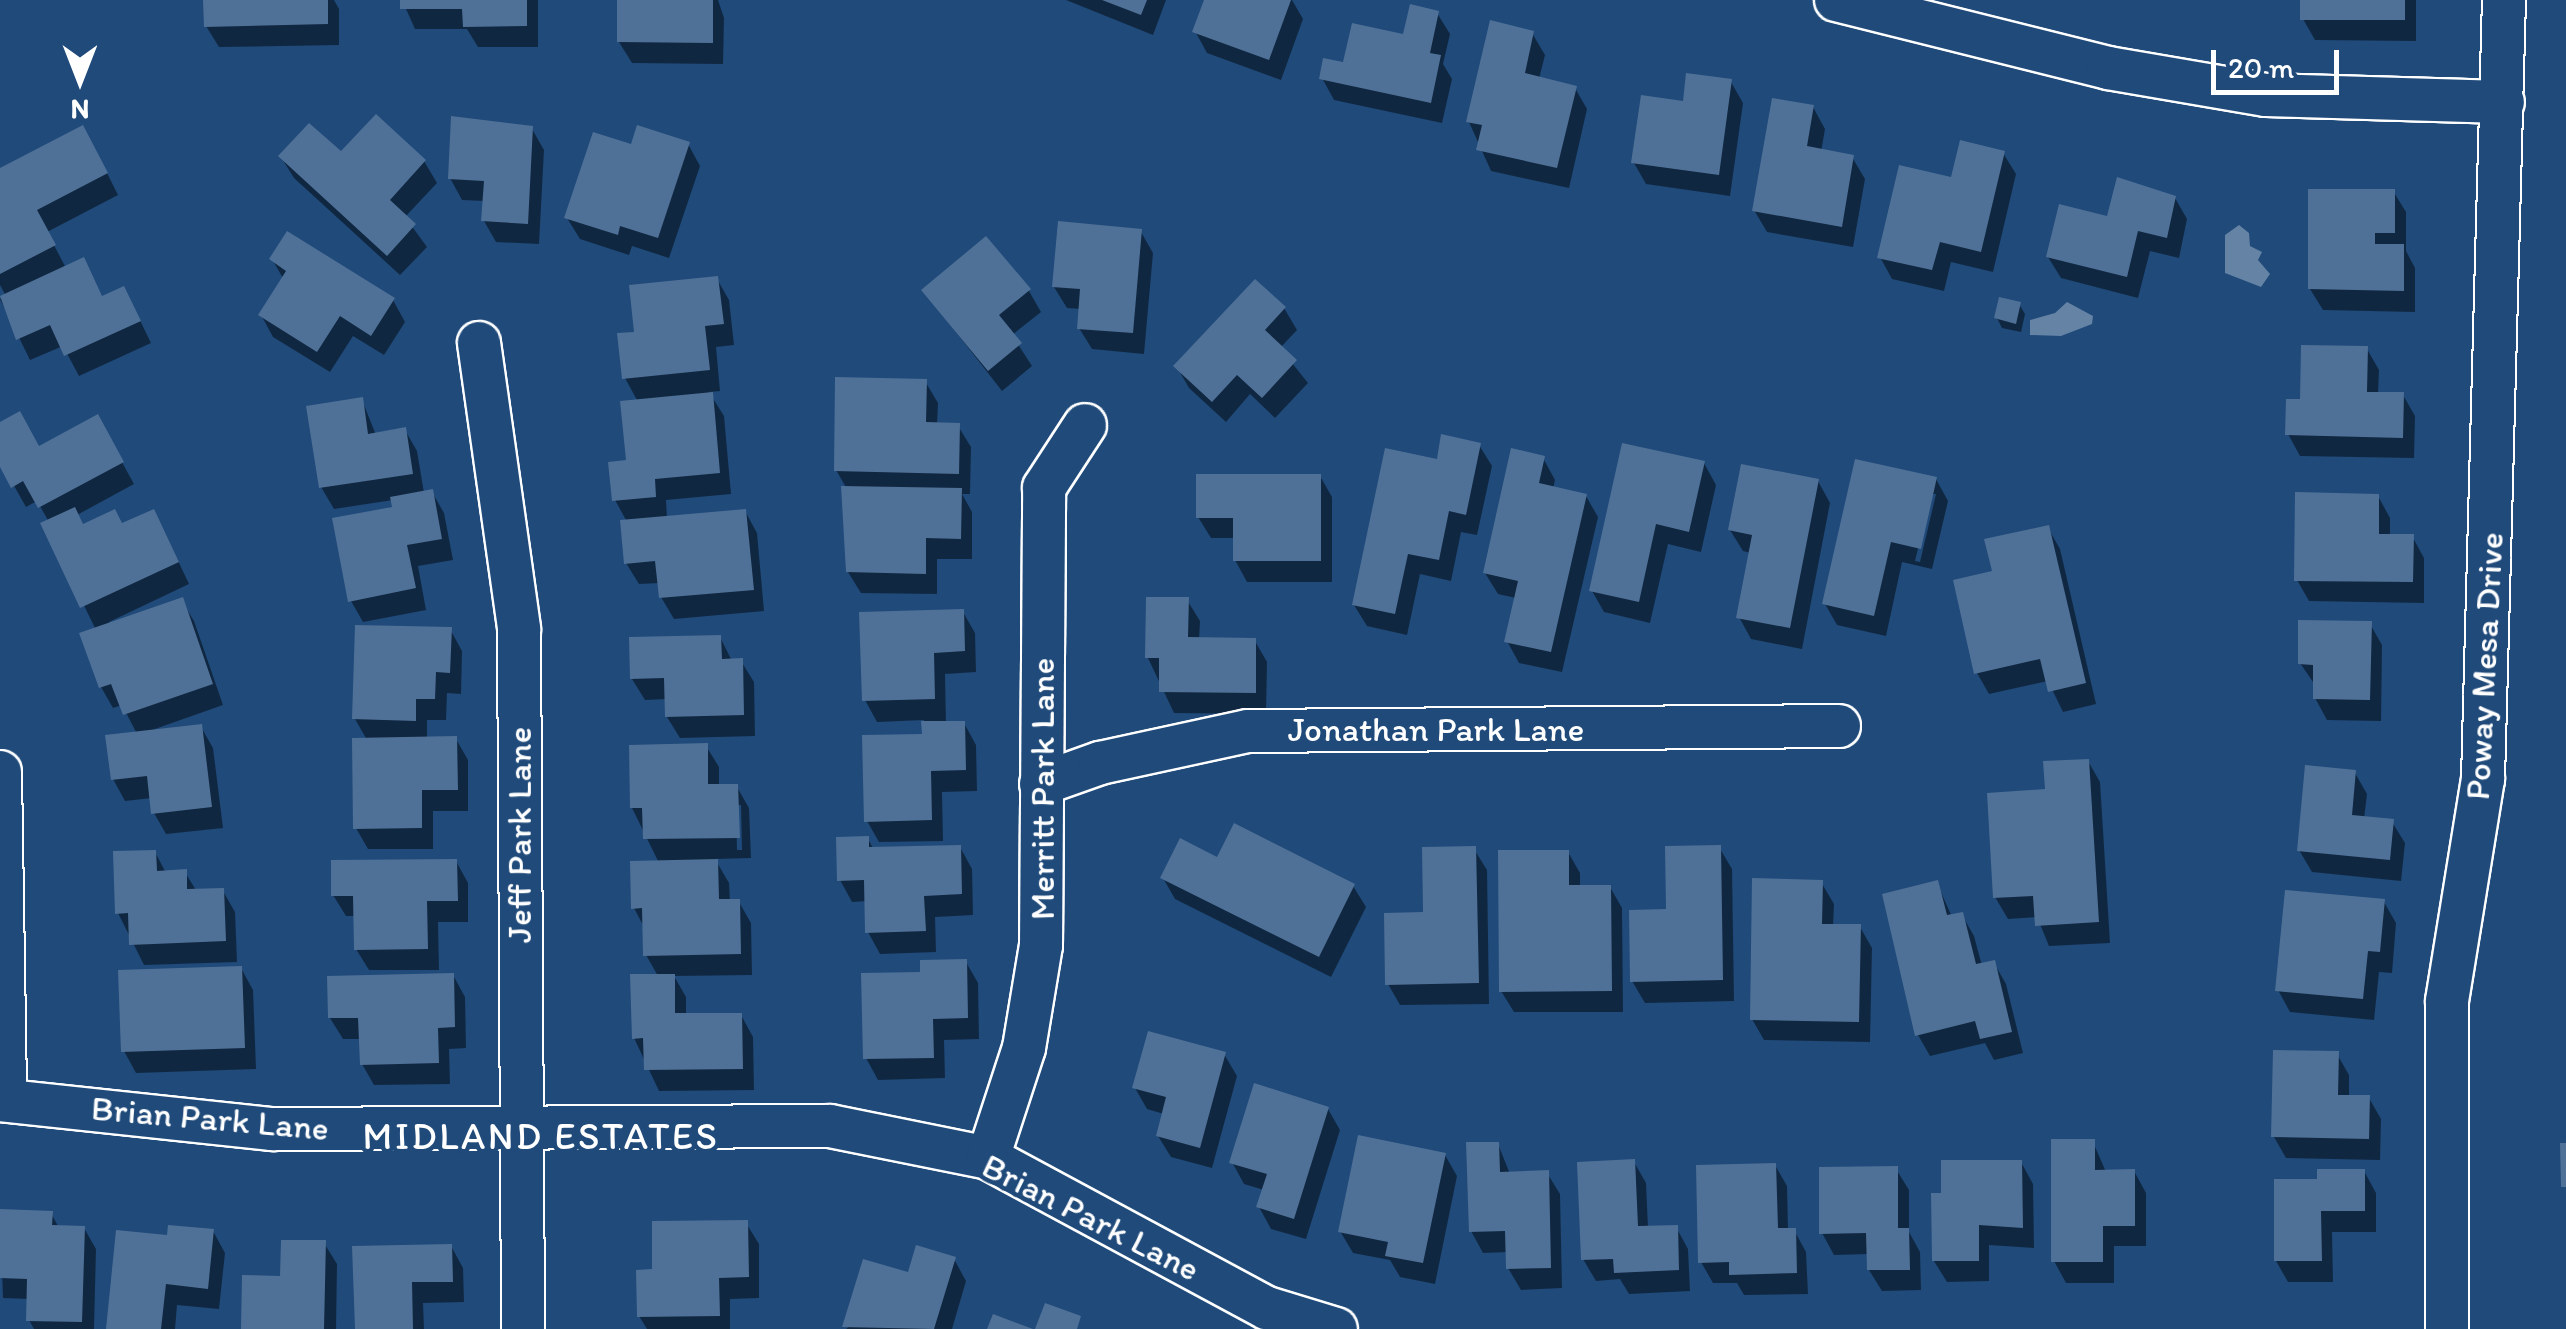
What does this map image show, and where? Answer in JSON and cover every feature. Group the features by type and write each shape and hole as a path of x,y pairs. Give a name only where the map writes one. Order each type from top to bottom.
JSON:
{"street":[{"path":"1836,0 2108,68 2266,96 2503,102"},
{"name":"Poway Mesa Drive","path":"2446,1329 2446,1001 2482,779 2504,0"},
{"name":"Jeff Park Lane","path":"479,343 519,629 523,1329"},
{"name":"Merritt Park Lane","path":"988,1158 1024,1048 1041,945 1044,488 1085,425"},
{"name":"Jonathan Park Lane","path":"1041,784 1100,763 1248,730 1839,726"},
{"path":"0,772 3,1100"},
{"name":"Brian Park Lane","path":"3,1100 272,1129 830,1126 988,1158 1267,1308 1328,1328"}],"water":[{"path":"2239,225 2249,233 2250,246 2262,252 2258,260 2270,274 2261,287 2225,273 2225,235"},
{"path":"2067,302 2093,316 2092,324 2061,336 2030,335 2030,320 2055,313"}],"building":[{"path":"203,0 328,0 328,24 204,27"},
{"path":"400,0 527,0 527,26 463,27 462,9 400,9"},
{"path":"617,0 713,0 713,43 617,42"},
{"path":"1102,0 1147,0 1141,15"},
{"path":"1204,0 1291,0 1269,60 1192,32"},
{"path":"2300,0 2405,0 2405,20 2300,20"},
{"path":"1410,4 1439,11 1430,53 1441,55 1431,103 1319,79 1323,58 1343,62 1352,23 1403,34"},
{"path":"1490,20 1534,31 1525,73 1577,86 1557,168 1476,150 1482,125 1466,122"},
{"path":"1686,73 1732,79 1719,175 1631,163 1641,95 1683,101"},
{"path":"1772,98 1814,105 1807,146 1854,155 1842,227 1752,211"},
{"path":"376,114 426,160 390,200 416,224 387,256 278,156 309,123 341,151"},
{"path":"451,116 533,126 528,224 481,221 484,181 448,179"},
{"path":"83,125 108,173 37,210 56,245 0,274 0,168"},
{"path":"637,125 690,142 658,238 620,226 618,235 564,218 593,132 631,144"},
{"path":"1960,140 2005,151 1981,252 1940,242 1932,270 1877,258 1899,165 1951,177"},
{"path":"2117,177 2176,196 2167,238 2138,231 2127,277 2046,257 2059,204 2107,216"},
{"path":"2308,189 2395,189 2395,233 2375,233 2375,244 2404,244 2404,291 2308,289"},
{"path":"1058,221 1142,229 1133,333 1077,329 1080,289 1052,287"},
{"path":"287,231 395,298 371,336 340,316 317,352 258,315 286,271 269,259"},
{"path":"986,236 1031,289 999,315 1022,343 988,371 921,290"},
{"path":"84,257 102,296 124,286 141,321 64,356 50,325 16,340 0,296"},
{"path":"718,276 724,324 705,326 710,370 622,379 617,333 634,332 629,285"},
{"path":"1255,279 1286,307 1265,330 1297,360 1262,398 1237,375 1212,402 1173,366"},
{"path":"1999,297 2021,302 2016,324 1994,318"},
{"path":"2301,345 2368,346 2367,392 2404,392 2403,438 2285,435 2286,399 2300,399"},
{"path":"835,377 927,379 926,422 960,423 959,474 834,471"},
{"path":"713,392 720,473 655,479 656,497 612,501 608,462 626,460 620,401"},
{"path":"363,397 368,434 406,427 413,474 319,488 306,406"},
{"path":"20,411 39,446 98,414 124,462 38,508 23,481 11,488 0,467 0,422"},
{"path":"1441,434 1481,443 1466,515 1449,511 1439,560 1408,554 1395,614 1352,605 1385,448 1437,459"},
{"path":"1622,443 1705,461 1689,532 1656,524 1639,602 1589,591"},
{"path":"1511,448 1545,456 1539,483 1587,494 1551,652 1504,642 1518,581 1483,573"},
{"path":"1855,459 1937,477 1921,549 1891,542 1874,616 1822,604"},
{"path":"1741,464 1819,479 1790,628 1736,618 1752,535 1728,530"},
{"path":"1196,474 1321,474 1321,561 1233,561 1233,518 1196,518"},
{"path":"841,486 962,488 961,539 926,538 926,574 846,572"},
{"path":"433,489 442,539 407,545 416,588 348,602 332,518 392,507 390,497"},
{"path":"2295,492 2379,494 2379,534 2414,534 2413,582 2294,581"},
{"path":"75,507 83,524 115,509 122,523 154,509 179,562 80,608 40,523"},
{"path":"746,509 754,590 659,598 655,561 624,564 620,520"},
{"path":"2049,525 2086,683 2048,692 2040,659 1974,674 1953,580 1992,571 1984,539"},
{"path":"183,597 213,684 123,715 111,684 99,688 79,633"},
{"path":"1146,597 1189,597 1188,637 1256,638 1256,693 1159,692 1159,658 1145,658"},
{"path":"964,609 965,651 934,653 935,699 862,701 859,612"},
{"path":"2298,620 2372,621 2370,700 2313,699 2313,665 2298,664"},
{"path":"355,625 452,627 450,673 436,672 435,699 416,699 416,721 352,719"},
{"path":"721,635 722,659 743,658 744,715 665,717 664,678 630,679 629,637"},
{"path":"921,721 965,721 966,770 931,771 932,820 864,822 862,735 922,734"},
{"path":"202,724 212,807 151,814 147,776 111,780 105,735"},
{"path":"457,736 458,790 422,790 422,828 353,829 352,738"},
{"path":"708,743 708,784 738,784 740,838 643,839 642,808 630,808 629,745"},
{"path":"2089,759 2099,922 2035,926 2033,896 1993,898 1987,793 2045,789 2043,761"},
{"path":"2305,765 2356,770 2352,815 2394,819 2390,860 2297,851"},
{"path":"1234,823 1355,884 1319,957 1160,878 1180,838 1217,857"},
{"path":"869,836 869,847 961,845 962,894 924,896 926,931 865,933 864,880 837,881 836,837"},
{"path":"1721,845 1723,980 1630,982 1629,910 1666,909 1665,846"},
{"path":"1476,846 1479,983 1385,985 1384,913 1423,912 1422,847"},
{"path":"156,850 157,871 187,869 187,889 224,888 226,941 129,945 128,913 115,914 113,851"},
{"path":"1498,850 1569,850 1569,885 1611,885 1612,991 1499,992"},
{"path":"457,859 458,901 427,901 428,949 354,950 353,896 331,896 331,860"},
{"path":"718,859 719,899 740,899 741,954 643,956 642,908 631,909 630,861"},
{"path":"1752,878 1823,880 1822,924 1861,924 1859,1022 1750,1020"},
{"path":"1938,880 1947,915 1963,912 1976,964 1995,960 2012,1032 1980,1039 1975,1021 1915,1036 1882,894"},
{"path":"2285,890 2385,899 2380,952 2368,951 2363,999 2275,991"},
{"path":"967,959 968,1018 933,1019 934,1058 863,1059 861,973 920,972 920,960"},
{"path":"242,966 245,1048 121,1052 118,970"},
{"path":"454,973 455,1027 438,1028 439,1063 360,1065 358,1018 328,1018 327,976"},
{"path":"630,974 675,974 675,1013 742,1013 743,1069 644,1070 643,1038 632,1039"},
{"path":"1148,1031 1226,1052 1200,1148 1156,1136 1166,1097 1132,1088"},
{"path":"2273,1050 2339,1051 2338,1095 2370,1095 2369,1139 2271,1137"},
{"path":"1254,1083 1329,1107 1294,1219 1256,1207 1267,1174 1229,1163"},
{"path":"1358,1135 1446,1153 1423,1263 1385,1256 1388,1242 1338,1232"},
{"path":"2051,1139 2095,1139 2095,1170 2135,1169 2135,1226 2103,1226 2103,1262 2051,1262"},
{"path":"1466,1142 1499,1142 1500,1172 1549,1170 1551,1268 1506,1269 1505,1231 1469,1232"},
{"path":"2560,1143 2566,1143 2566,1187 2561,1187"},
{"path":"1635,1159 1638,1226 1678,1225 1679,1270 1614,1273 1613,1259 1581,1260 1577,1162"},
{"path":"1941,1160 2022,1160 2023,1228 1979,1225 1979,1261 1932,1261 1931,1193 1941,1193"},
{"path":"1776,1163 1778,1228 1796,1228 1797,1273 1729,1275 1729,1262 1698,1263 1696,1165"},
{"path":"1898,1166 1898,1228 1909,1228 1910,1270 1867,1270 1866,1233 1819,1234 1819,1167"},
{"path":"2317,1169 2365,1169 2365,1211 2321,1211 2322,1261 2274,1261 2274,1179 2317,1179"},
{"path":"0,1209 53,1211 52,1225 85,1226 82,1322 26,1321 27,1279 0,1278"},
{"path":"748,1220 749,1277 719,1278 720,1316 637,1317 636,1270 652,1269 652,1221"},
{"path":"168,1225 214,1229 208,1289 166,1284 161,1329 106,1329 116,1230 167,1235"},
{"path":"281,1240 326,1240 324,1329 241,1329 242,1275 280,1276"},
{"path":"452,1244 453,1282 412,1282 413,1329 355,1329 352,1246"},
{"path":"916,1245 956,1257 934,1329 842,1327 863,1259 908,1272"},
{"path":"1045,1303 1081,1316 1077,1329 1035,1329"},
{"path":"993,1314 1033,1329 987,1329"}],"district":[{"name":"MIDLAND ESTATES","path":"541,1137"}]}
